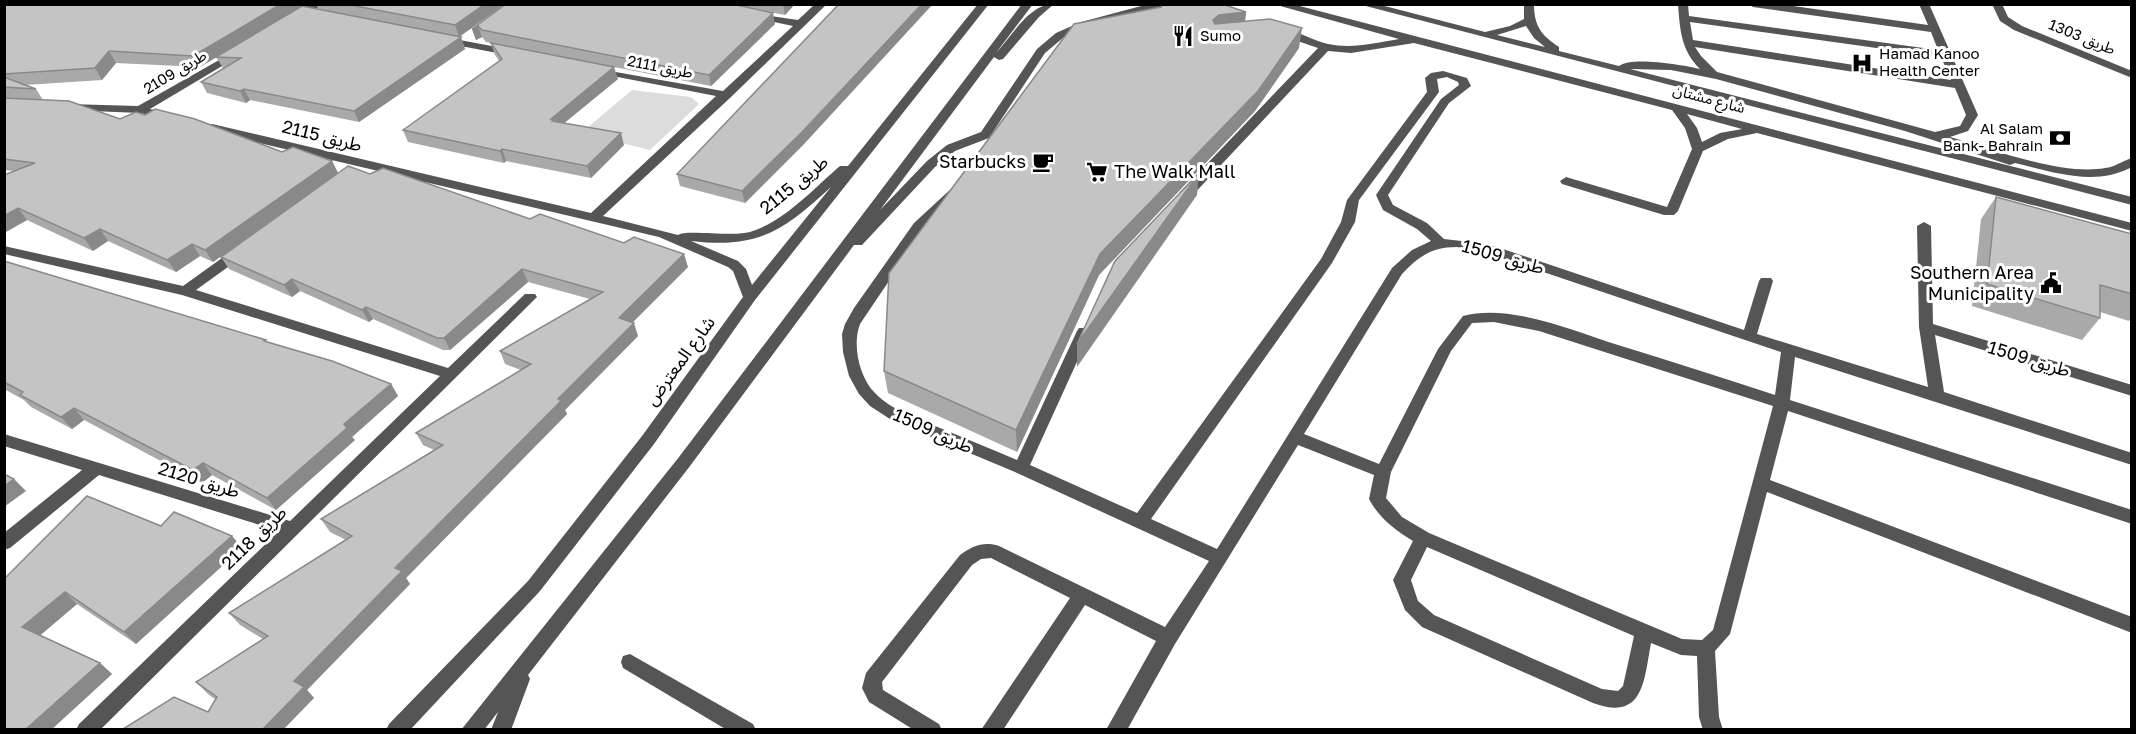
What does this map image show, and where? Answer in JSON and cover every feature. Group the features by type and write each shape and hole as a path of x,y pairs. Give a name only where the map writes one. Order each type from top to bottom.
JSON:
{"street":[{"path":"286,23 318,4"},
{"path":"594,217 822,4"},
{"name":"شارع المعترض","path":"396,729 534,586 648,440 750,297 984,4"},
{"path":"471,729 595,579 779,338 1028,4"},
{"path":"977,71 997,58 1035,15 1049,4"},
{"name":"شارع مشتان","path":"1278,4 2132,227"},
{"name":"شارع مشتان","path":"1363,4 2132,201"},
{"path":"1529,4 1528,21 1537,36 1571,57"},
{"path":"1683,4 1687,42 1697,60 1720,77"},
{"path":"1753,4 1934,29"},
{"path":"1847,4 1853,18"},
{"path":"1924,4 1972,115 1971,122 1964,129 1935,136"},
{"name":"طريق 1303","path":"1997,4 2004,19 2018,28 2132,75"},
{"path":"827,271 872,229 931,164 951,148 985,135 1034,60 1051,42 1071,29 1145,8 1170,5 1195,10 1153,20"},
{"path":"306,12 328,16"},
{"path":"742,13 801,24"},
{"path":"1684,18 1944,54"},
{"path":"1482,35 1514,28 1528,21"},
{"path":"1274,32 1325,47 1351,50 1416,40"},
{"path":"427,36 465,40 519,54"},
{"path":"1051,42 1083,37"},
{"path":"1687,42 1959,85"},
{"name":"طريق 2109","path":"140,110 247,46"},
{"path":"1178,204 1325,47"},
{"path":"1608,67 1660,65 1689,69 1935,136 1993,154 2071,185"},
{"name":"طريق 2111","path":"588,68 727,95"},
{"path":"1141,521 1327,260 1348,222 1353,200 1433,92 1431,78 1436,74 1445,74 1463,80 1465,86 1445,101 1382,195 1388,207 1422,226 1440,243"},
{"name":"طريق 2115","path":"50,106 140,110 356,168 594,217 663,234 704,239 737,239 763,232 788,218 870,146"},
{"path":"1675,107 1690,128 1698,149"},
{"path":"1566,181 1669,212 1672,211 1698,149 1724,136 1758,129"},
{"path":"984,155 985,135"},
{"path":"1993,154 2089,174 2108,174 2121,170 2132,162"},
{"name":"طريق 1509","path":"969,178 919,226 859,311 849,337 850,349 858,380 867,395 881,407 899,417 1021,468 1220,558"},
{"name":"شارع مشتان","path":"2108,195 2116,191 2132,189"},
{"path":"1924,226 1926,327 1937,394"},
{"name":"طريق 2115","path":"663,234 733,264 739,269 750,297"},
{"name":"طريق 1509","path":"1116,729 1168,638 1397,271 1416,252 1440,243 1483,248 1749,337 1937,394 2132,459"},
{"path":"185,291 250,244"},
{"path":"4,250 185,291 450,374"},
{"path":"1749,337 1766,281"},
{"name":"طريق 2118","path":"86,729 530,297"},
{"path":"1789,349 1782,403 1721,634 1706,648 1681,647 1644,633 1423,538 1396,522 1377,499 1383,472 1445,349 1468,319 1486,316 1506,317 1603,345 1782,403 2132,517"},
{"path":"1021,468 1090,318"},
{"name":"طريق 1509","path":"1926,327 2132,391"},
{"path":"1295,437 1383,472"},
{"name":"طريق 2120","path":"4,440 292,528"},
{"path":"4,543 95,469"},
{"path":"1761,483 2132,625"},
{"path":"1423,538 1402,580 1411,605 1428,621 1600,697 1621,700 1632,690 1644,633"},
{"path":"932,729 876,696 872,688 873,679 966,560 977,552 993,551 1168,638"},
{"path":"991,729 1082,595"},
{"path":"1706,648 1709,717 1713,729"},
{"path":"630,662 746,729"},
{"path":"501,729 524,666"}],"shaded area":[{"path":"632,90 691,97 699,104 650,150 581,133"}],"building":[{"path":"4,4 281,4 193,56 109,51 95,68 4,74"},
{"path":"345,4 485,4 455,25"},
{"path":"506,4 732,4 773,13 709,75 482,30 478,26 472,29"},
{"path":"839,4 922,4 803,131 742,191 677,174"},
{"name":"The Walk Mall","path":"1163,4 1222,4 1246,12 1219,15 1213,20 1215,24 1270,19 1302,28 1258,91 1100,254 1016,430 884,371 889,273 1074,24 1161,7"},
{"path":"302,6 461,37 354,111 201,82 241,58 216,57"},
{"path":"491,43 614,67 551,119 621,133 587,166 502,149 500,151 403,130 502,59"},
{"path":"4,77 36,89 4,87"},
{"path":"4,98 69,101 120,119 136,112 145,115 155,109 195,119 282,152 293,147 332,161 205,250 192,244 167,260 100,229 84,238 18,208 4,216 4,175 35,163 4,159"},
{"path":"348,166 370,174 383,168 530,219 540,214 624,243 634,237 684,254 619,318 634,323 558,399 561,401 395,568 402,571 294,681 304,687 263,729 123,729 174,697 208,712 217,697 196,682 268,636 229,613 352,536 321,519 443,445 416,433 531,364 500,351 603,292 522,269 444,338 437,338 366,307 362,310 292,279 284,285 221,257"},
{"path":"1199,173 1077,344 1115,261"},
{"name":"Southern Area Municipality","path":"1996,197 2132,234 2132,294 2100,285 2100,318 1987,284"},
{"path":"4,261 266,340 264,341 332,361 391,384 344,424 347,428 267,498 203,463 193,470 74,408 61,417 20,395 23,392 4,382"},
{"path":"4,474 14,479 4,486"},
{"path":"87,496 161,526 174,512 232,536 124,632 65,592 22,627 100,663 26,729 4,729 4,579"}],"place":[{"name":"Sumo","path":"1183,36"},
{"name":"Hamad Kanoo Health Center","path":"1862,63"},
{"name":"Al Salam Bank- Bahrain","path":"2060,138"},
{"name":"Starbucks","path":"1043,162"},
{"name":"The Walk Mall","path":"1097,172"},
{"name":"Southern Area Municipality","path":"2051,283"}]}
